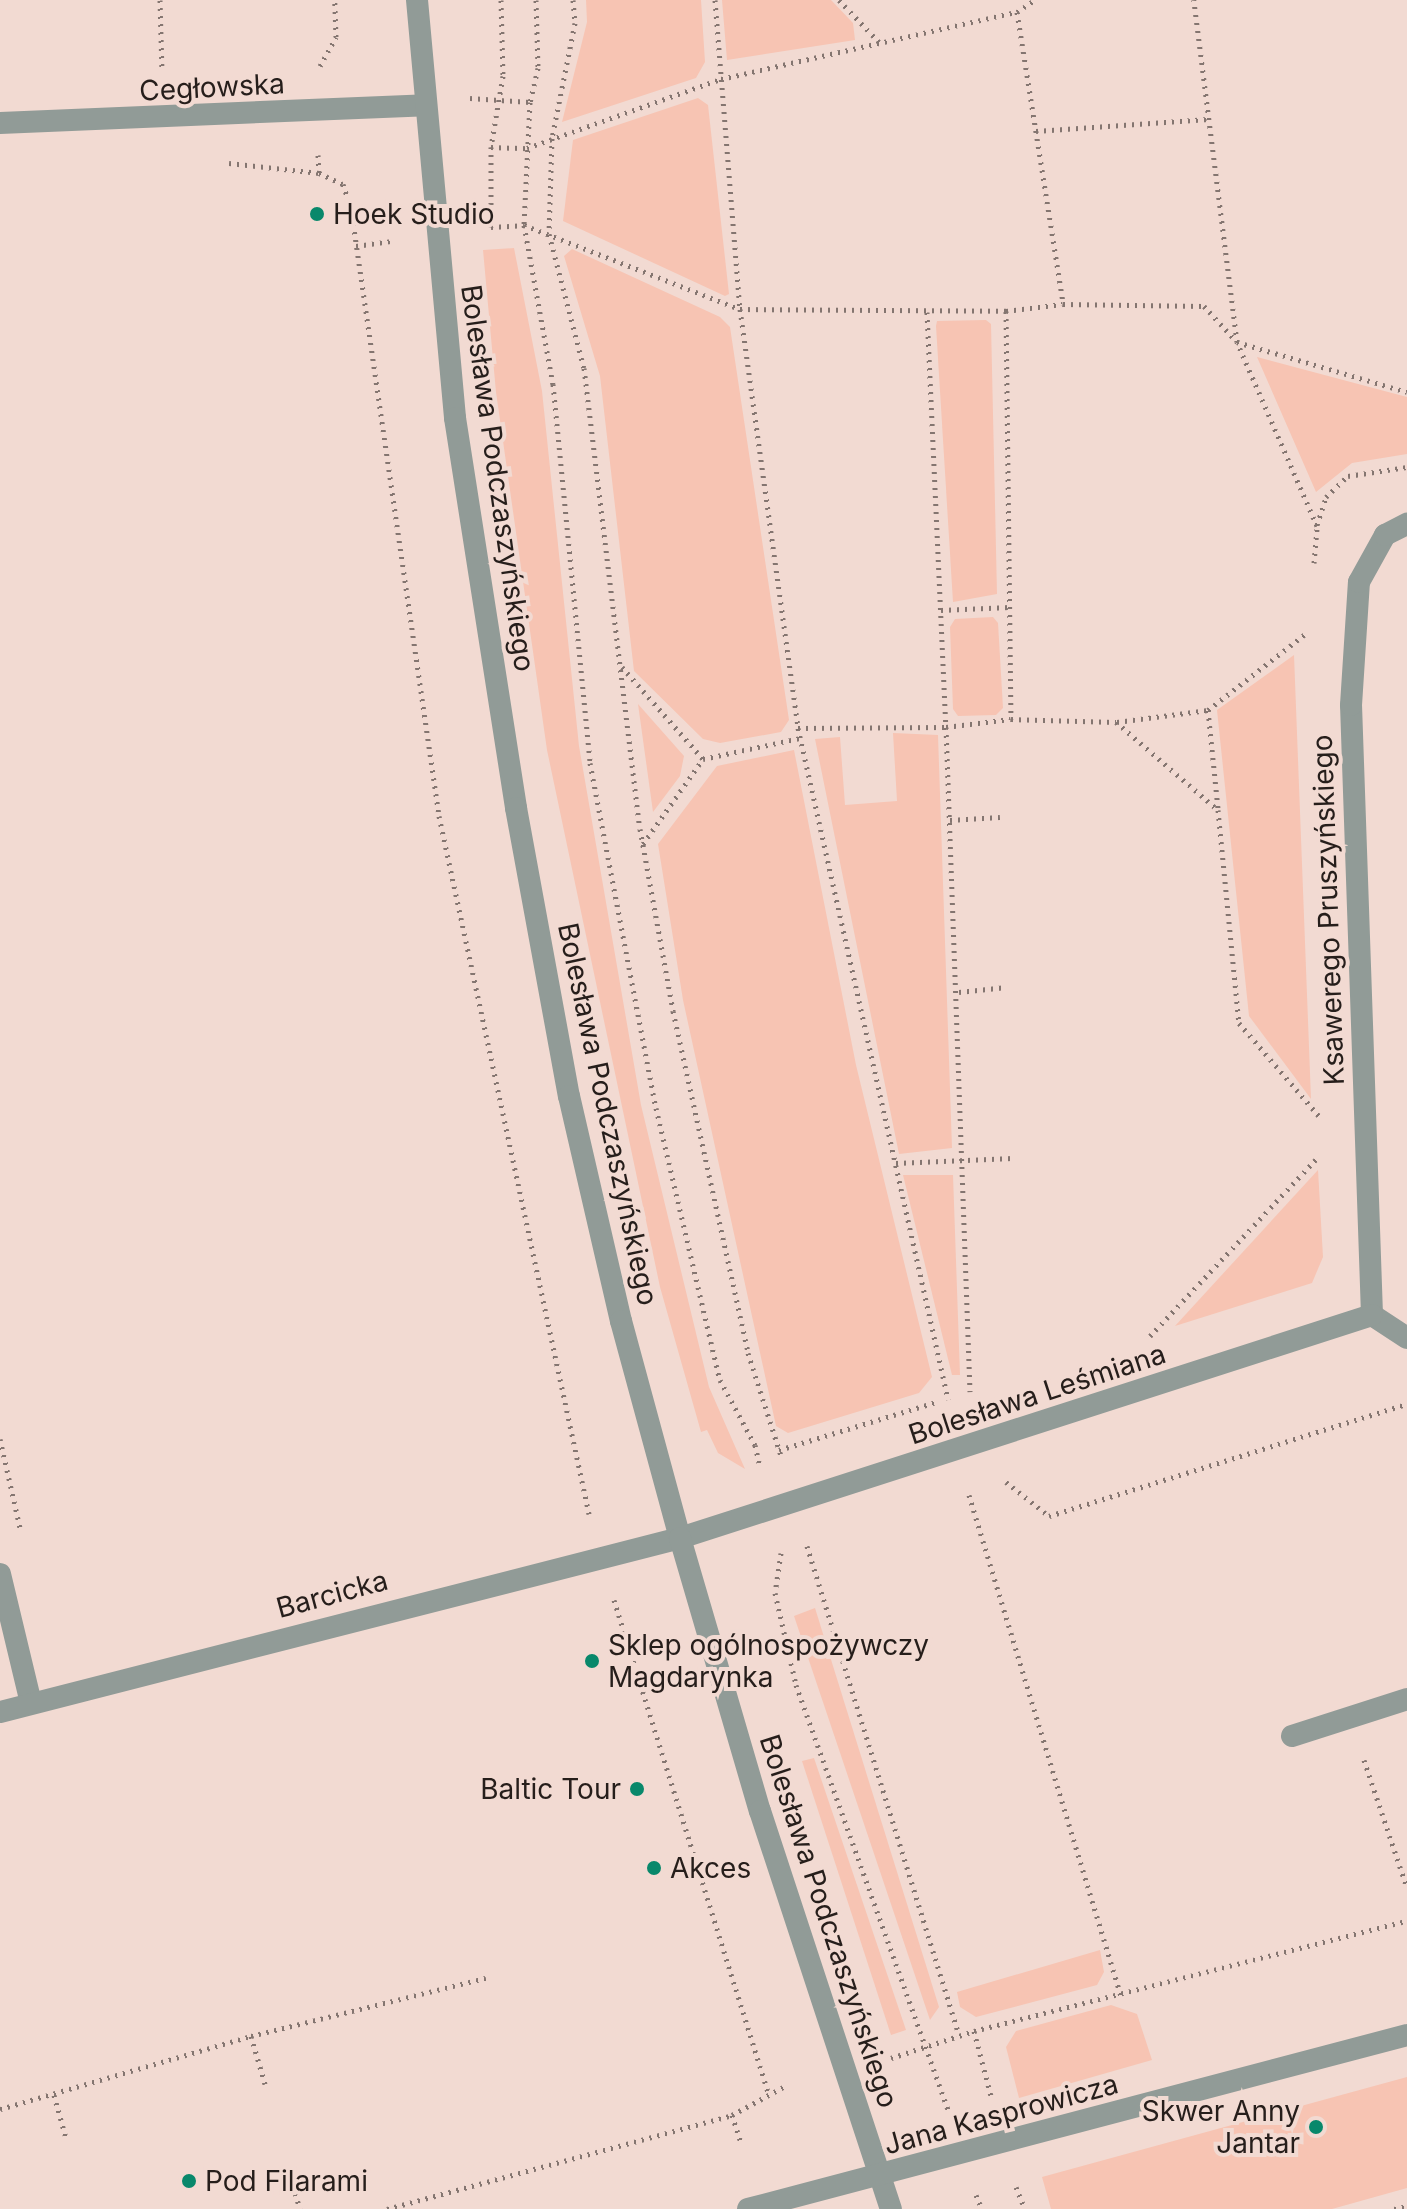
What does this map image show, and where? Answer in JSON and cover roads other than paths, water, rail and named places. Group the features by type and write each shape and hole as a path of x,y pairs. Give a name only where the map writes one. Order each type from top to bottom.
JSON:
{"street":[{"name":"Bolesława Podczaszyńskiego","path":"417,0 455,418 533,903 569,1096 621,1321 680,1538 760,1811 891,2209"},
{"name":"Cegłowska","path":"0,123 162,120 426,105"},
{"name":"Ksawerego Pruszyńskiego","path":"1372,1315 1351,705 1359,582 1385,535 1407,524"},
{"name":"Bolesława Leśmiana","path":"680,1538 1372,1315"},
{"path":"1372,1315 1407,1338"},
{"name":"Barcicka","path":"0,1712 600,1555 680,1538"},
{"path":"0,1574 31,1703"},
{"path":"1292,1736 1349,1715 1407,1699"},
{"name":"Jana Kasprowicza","path":"748,2209 880,2178 1407,2035"}],"place":[{"name":"Hoek Studio","path":"317,214"},
{"name":"Sklep ogólnospożywczy Magdarynka","path":"592,1661"},
{"name":"Baltic Tour","path":"637,1789"},
{"name":"Akces","path":"654,1868"},
{"name":"Skwer Anny Jantar","path":"1316,2127"},
{"name":"Pod Filarami","path":"189,2181"}]}
